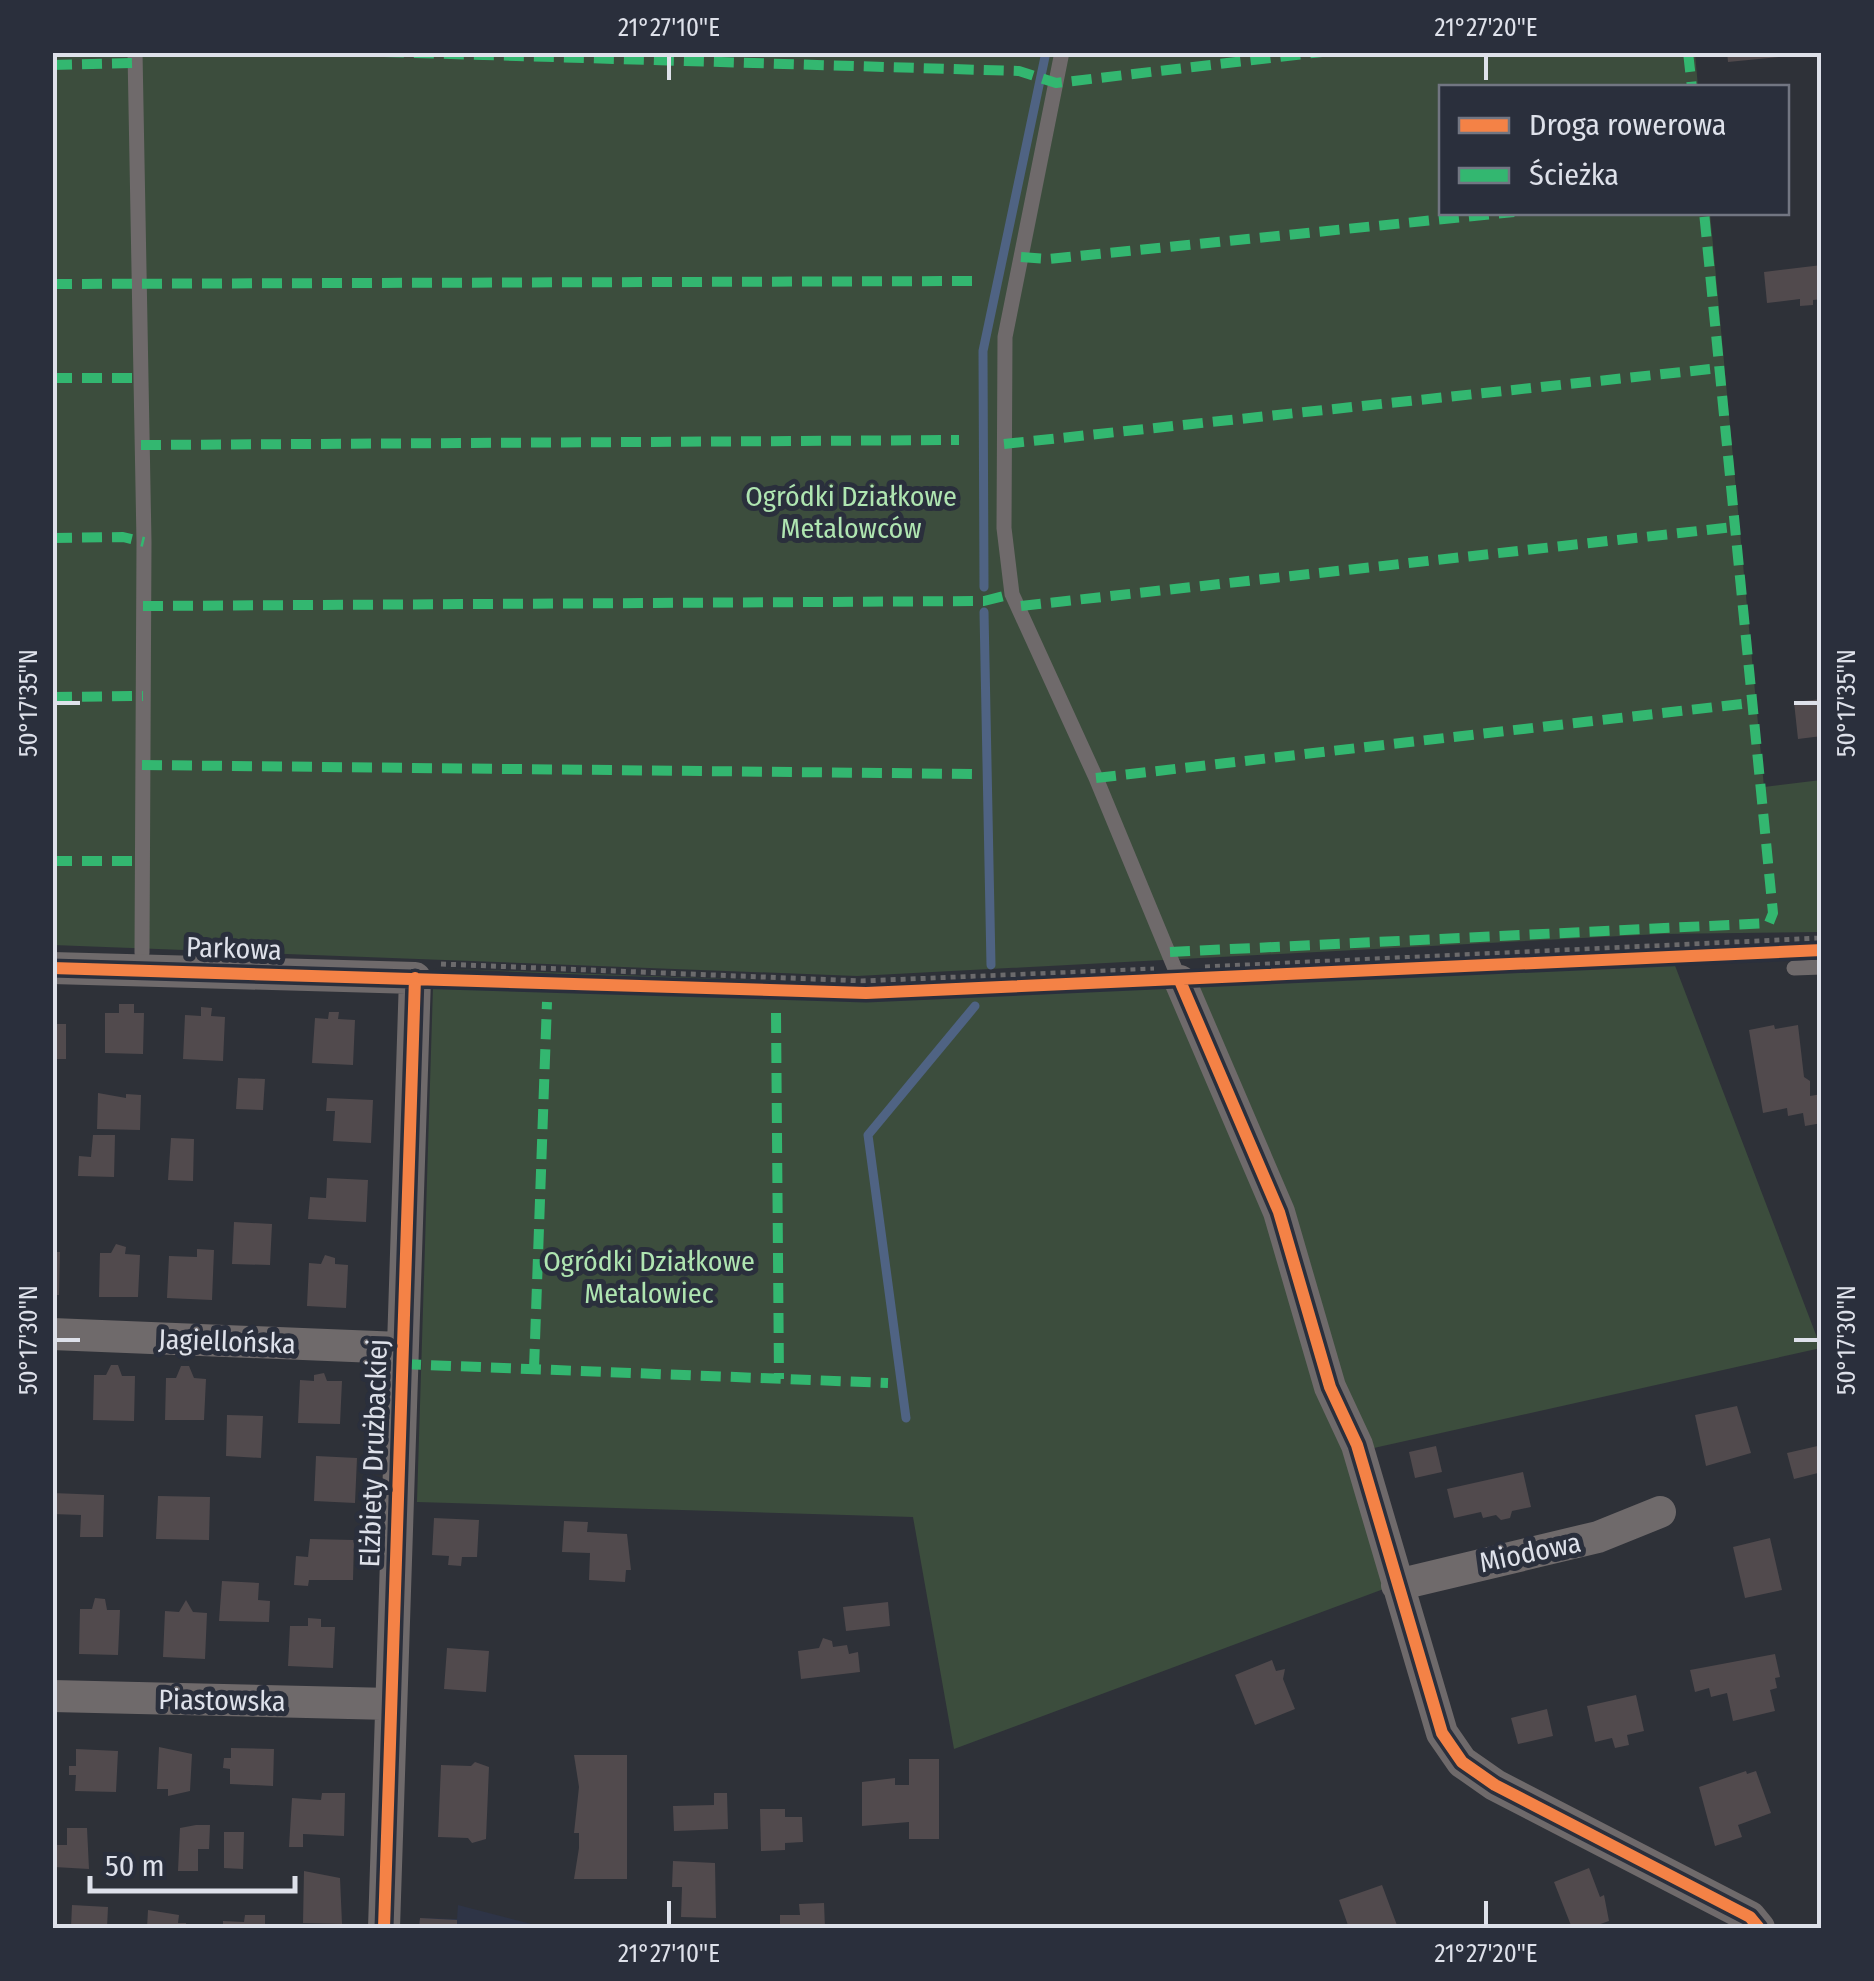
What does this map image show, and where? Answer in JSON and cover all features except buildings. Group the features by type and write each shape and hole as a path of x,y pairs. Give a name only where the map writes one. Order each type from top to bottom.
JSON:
{"street":[{"name":"Parkowa","path":"52,968 421,971"},
{"name":"Elżbiety Drużbackiej","path":"384,1928 401,1348 421,971"},
{"path":"1178,975 1279,1212 1330,1388 1357,1445 1431,1707 1442,1733 1462,1762 1495,1785 1750,1917 1759,1928"},
{"name":"Jagiellońska","path":"52,1334 401,1348"},
{"name":"Miodowa","path":"1397,1585 1598,1538 1660,1512"},
{"name":"Piastowska","path":"52,1696 391,1704"}],"lane":[{"path":"135,52 144,542 142,953"},
{"path":"1062,52 1005,337 1004,528 1012,594 1096,778 1178,975"},
{"path":"1794,968 1822,967"}],"path":[{"path":"421,971 866,993 1822,938"},
{"path":"1178,975 1822,950"}],"shaded area":[{"path":"458,1905 547,1928 419,1928 420,1918 457,1919"}],"green space":[{"name":"Ogródki Działkowe Metalowców","path":"53,53 1695,53 1698,85 1439,85 1439,215 1710,215 1764,787 1821,780 1821,932 1660,934 857,976 53,945"},
{"path":"1821,941 1821,945 1186,975 1185,972"},
{"name":"Ogródki Działkowe Metalowiec","path":"1674,963 1821,1348 1347,1454 1389,1587 954,1749 913,1517 417,1502 433,987 438,983 877,998"},
{"path":"432,968 862,984 1167,976 866,988"}],"waterway":[{"path":"984,587 983,351 1046,52"},
{"path":"984,612 991,965"},
{"path":"906,1418 868,1135 975,1006"}],"marked path":[{"path":"384,52 1019,71 1056,83 1322,52"},
{"path":"1688,52 1692,85"},
{"path":"52,65 135,63"},
{"path":"1021,257 1049,259 1484,215"},
{"path":"1170,952 1769,923 1773,913 1704,215"},
{"path":"52,284 972,281"},
{"path":"1004,444 1720,368"},
{"path":"52,378 139,378"},
{"path":"141,445 959,440"},
{"path":"1021,606 1734,527"},
{"path":"52,538 123,537 144,542"},
{"path":"143,606 984,601 1012,594"},
{"path":"52,697 143,696"},
{"path":"1096,778 1750,703"},
{"path":"142,765 975,774"},
{"path":"52,861 142,861"},
{"path":"534,1369 547,1002"},
{"path":"776,1013 779,1379"},
{"path":"401,1364 888,1383"}],"cycle path":[{"path":"52,968 866,993 1822,950"},
{"path":"384,1928 415,978"},
{"path":"1180,981 1279,1212 1330,1387 1357,1445 1442,1733 1462,1762 1495,1785 1750,1917 1759,1928"}]}
